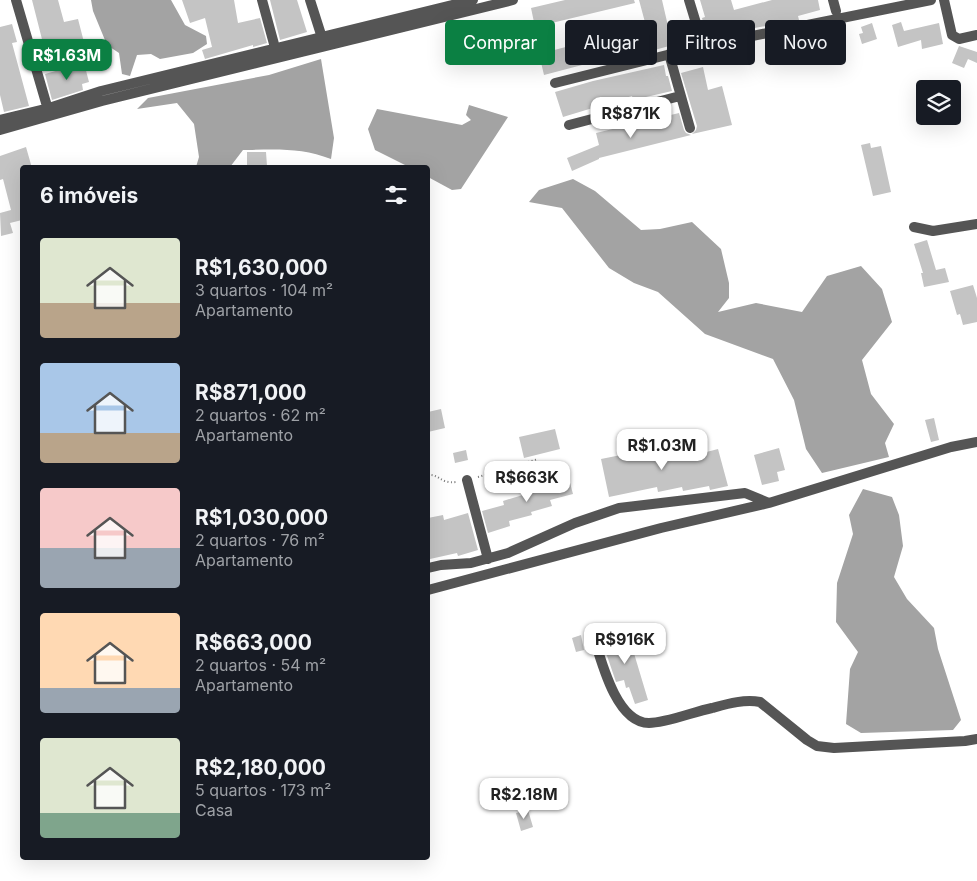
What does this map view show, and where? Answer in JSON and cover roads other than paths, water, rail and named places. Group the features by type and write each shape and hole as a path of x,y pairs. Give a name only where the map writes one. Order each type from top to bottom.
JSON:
{"street":[{"path":"16,0 49,112"},
{"path":"262,0 276,54"},
{"path":"310,0 324,42"},
{"path":"324,42 473,0"},
{"path":"0,120 102,101 324,42 513,0"},
{"path":"689,0 695,20"},
{"path":"833,0 836,11"},
{"path":"755,36 932,0"},
{"path":"944,0 952,35 958,40 977,35"},
{"path":"555,83 667,55"},
{"path":"672,65 690,128"},
{"path":"569,125 680,96"},
{"path":"0,130 49,112"},
{"path":"914,227 933,231 977,224"},
{"path":"430,589 660,528 769,503 951,447 977,442"},
{"path":"467,480 488,558"},
{"path":"430,568 471,563 508,553 575,523 620,508 745,493 769,503"},
{"path":"592,631 616,699 628,713 638,720 647,723 660,722 735,702 753,701 760,702 817,746 834,748 977,739"}]}
